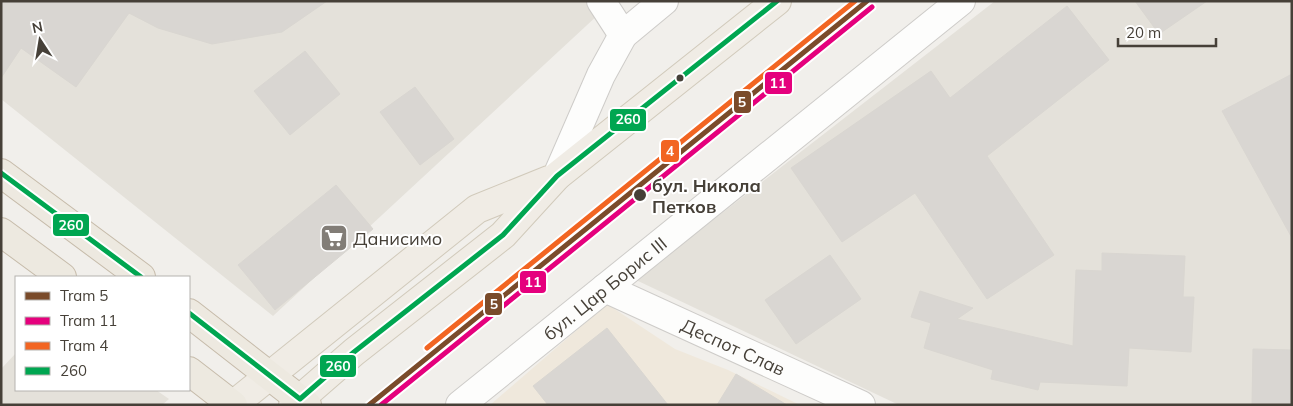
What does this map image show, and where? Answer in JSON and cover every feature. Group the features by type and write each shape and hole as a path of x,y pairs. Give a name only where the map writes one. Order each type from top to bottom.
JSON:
{"highway":[{"path":"1,173 140,276"},
{"path":"1,232 61,276"},
{"path":"190,314 268,375 300,403"},
{"path":"190,372 233,405"}],"main road":[{"path":"300,403 354,352 503,235 558,176 777,1"},
{"path":"233,405 268,375 478,209 558,176"}],"street":[{"path":"601,1 623,35"},
{"path":"558,176 601,75 623,35 664,1"},
{"name":"бул. Цар Борис III","path":"460,405 961,1"},
{"name":"Деспот Слав","path":"605,288 861,405"}],"shaded area":[{"path":"1,1 613,1 273,316 1,99"},
{"path":"995,1 1292,1 1292,405 899,405 636,280"},
{"path":"607,304 675,349 728,370 800,405 490,405"},
{"path":"15,354 15,391 157,391 169,399 162,405 1,405 1,369"}],"building":[{"path":"1,1 327,1 282,32 212,44 158,28 129,13 76,87 21,48 1,78"},
{"path":"1135,1 1207,1 1159,34"},
{"path":"1067,6 1109,60 987,156 1054,255 987,299 915,193 842,242 791,168 931,71 950,98"},
{"path":"305,51 340,94 290,135 254,91"},
{"path":"1292,74 1292,238 1222,111"},
{"path":"415,87 454,139 420,165 380,112"},
{"path":"336,185 373,229 275,310 238,265"},
{"path":"1102,253 1185,256 1183,297 1194,297 1191,352 1129,348 1127,386 1040,382 1038,390 991,379 993,370 924,348 931,323 911,317 920,291 973,308 957,319 1073,346 1076,270 1102,271"},
{"path":"830,255 861,299 796,344 765,300"},
{"path":"607,328 668,405 548,405 533,386"},
{"path":"1253,349 1292,350 1292,405 1252,405"},
{"path":"736,374 787,405 717,405"}],"tram line":[{"name":"4","path":"427,348 855,1"},
{"name":"5","path":"369,405 867,1"},
{"name":"11","path":"381,405 872,7"}],"transit line":[{"name":"260","path":"190,314 300,399 354,352 503,235 557,176 777,1"},
{"name":"260","path":"1,173 140,276"}],"place":[{"name":"бул. Никола Петков","path":"640,195"},
{"name":"Данисимо","path":"334,238"}]}
